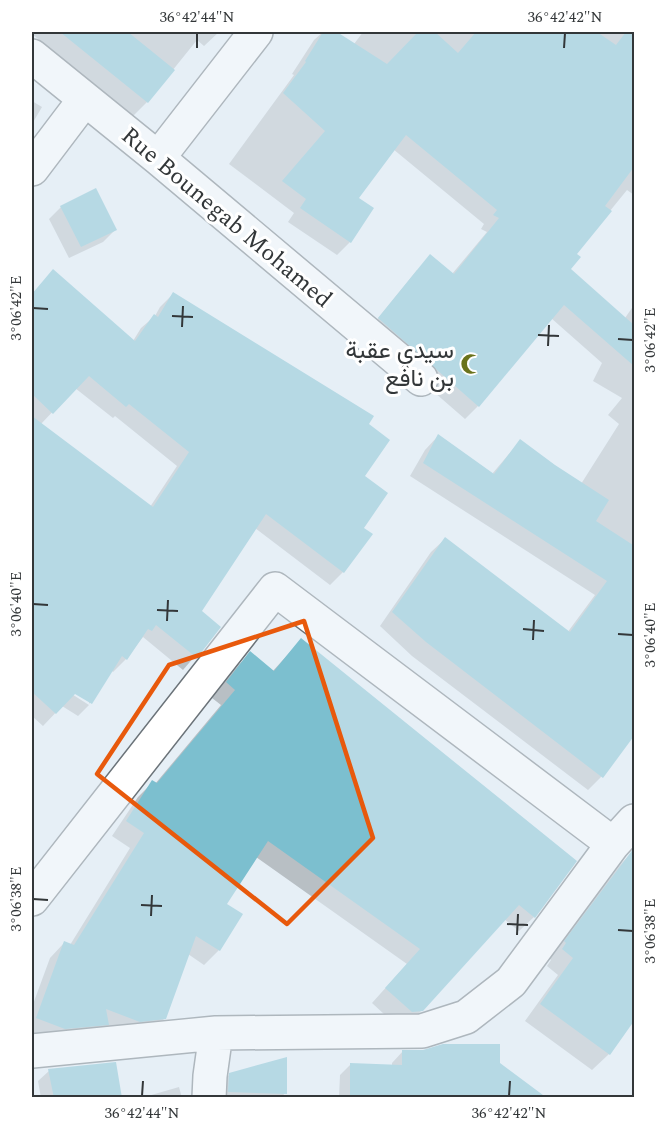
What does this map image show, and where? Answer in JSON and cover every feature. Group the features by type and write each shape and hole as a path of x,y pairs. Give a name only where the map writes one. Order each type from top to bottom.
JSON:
{"street":[{"path":"158,158 256,32"},
{"name":"Rue Bounegab Mohamed","path":"32,56 158,158 421,379"},
{"path":"32,169 85,99"},
{"path":"32,899 276,590 613,844"},
{"path":"32,1051 216,1033 422,1031 466,1017 511,982 613,844 634,820"},
{"path":"210,1098 210,1076 216,1033"}],"highlighted area":[{"path":"304,621 373,838 287,924 97,774 169,665"}],"building":[{"path":"60,32 128,32 175,70 148,103"},
{"path":"323,32 337,32 387,64 418,32 435,32 458,53 476,32 597,32 616,45 626,32 634,32 634,167 605,206 612,211 577,254 581,257 571,269 634,325 634,366 564,305 479,407 378,318 430,254 454,274 499,218 493,215 497,210 406,135 359,198 374,208 351,243 300,208 306,199 282,181 325,131 283,93 306,62"},
{"path":"96,188 117,230 81,247 60,206"},
{"path":"53,269 135,341 154,314 158,317 173,292 374,416 369,424 390,440 365,476 388,493 364,528 373,534 344,573 266,514 202,611 221,627 197,658 156,625 152,631 148,629 127,660 122,656 92,704 75,694 56,714 32,692 32,416 153,507 189,452 129,404 126,407 89,376 53,414 32,394 32,294"},
{"path":"438,434 494,474 520,439 609,500 596,521 633,545 634,543 634,736 603,778 426,642 392,612 445,537 570,632 607,581 423,463"},
{"path":"301,638 577,861 535,918 519,905 423,1011 412,1012 385,988 420,949 268,841 227,904 243,914 220,951 196,936 166,1019 140,1022 106,1009 109,1025 65,1029 36,1018 64,941 74,945 144,833 126,821 152,780 157,783 235,690 226,682 250,651 274,671"},
{"path":"634,848 634,1021 610,1055 540,1004 573,958 562,949 566,943 564,941"},
{"path":"443,1044 500,1044 500,1063 547,1098 350,1098 350,1063 402,1065 402,1050 423,1050"},
{"path":"287,1057 287,1094 228,1092 229,1073"},
{"path":"116,1062 122,1098 54,1098 48,1069"}],"place":[{"name":"سيدي عقبة بن نافع","path":"471,364"}]}
